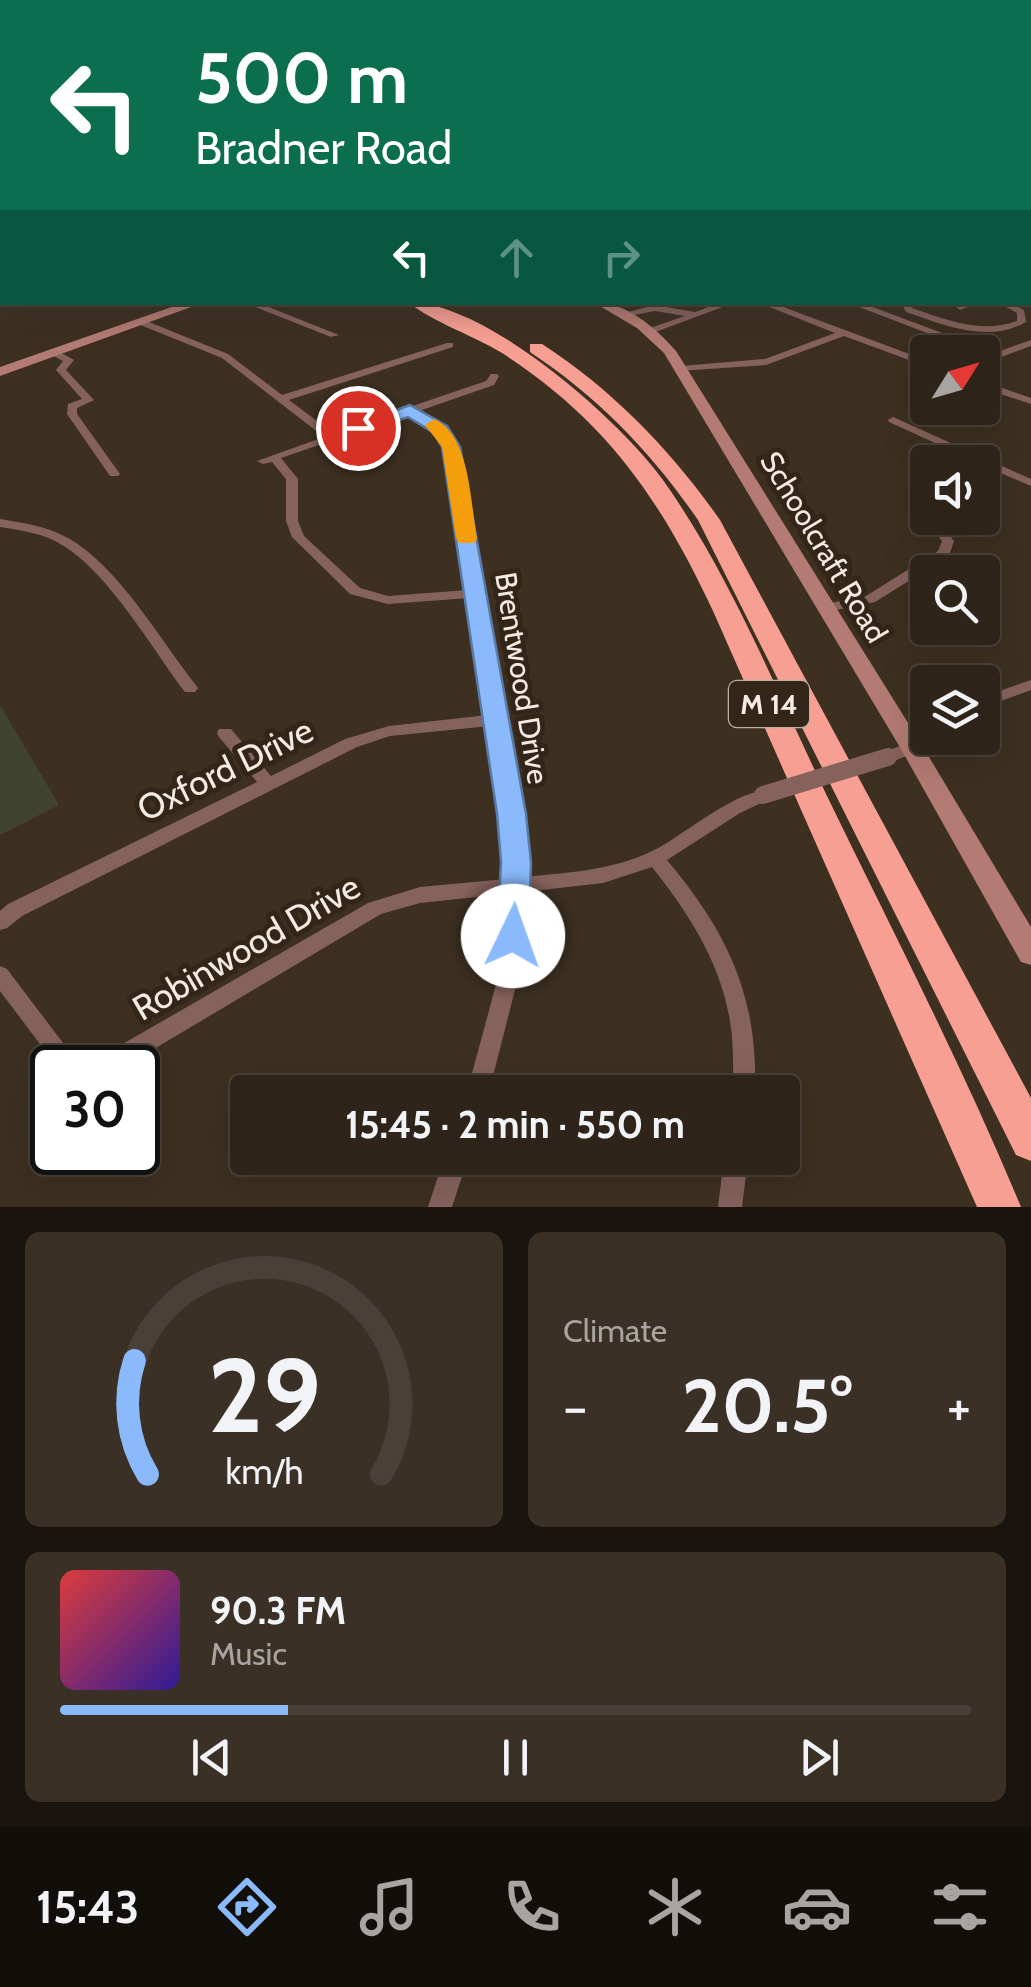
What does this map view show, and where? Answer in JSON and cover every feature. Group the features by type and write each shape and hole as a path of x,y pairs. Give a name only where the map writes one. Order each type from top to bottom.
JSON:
{"highway":[{"name":"M 14","path":"422,305 510,350 558,383 632,454 671,508 815,802 999,1207"},
{"name":"M 14","path":"456,305 502,327 567,368 640,433 697,502 732,560 1031,1140"}],"street":[{"path":"0,372 190,305"},
{"path":"255,305 334,335"},
{"name":"Schoolcraft Road","path":"605,305 650,330 680,369 910,745"},
{"path":"650,330 723,305"},
{"path":"769,305 910,357"},
{"path":"858,305 986,354 1001,354 1031,343"},
{"path":"906,305 930,317 993,330 1022,322 1023,305"},
{"path":"960,307 966,305"},
{"path":"624,314 659,308 695,315"},
{"path":"930,317 948,310"},
{"path":"141,322 224,356 331,438"},
{"path":"680,369 766,362 843,333"},
{"path":"280,398 450,346"},
{"path":"53,352 70,360 62,370 89,400 72,406 72,414 114,474"},
{"path":"476,594 388,600 355,591 298,537 292,521 292,480 269,459 490,383 494,376"},
{"path":"1000,390 1031,401"},
{"name":"Brentwood Drive","path":"410,410 441,430 451,447 508,788 516,884 511,966 482,1075"},
{"path":"893,420 944,445"},
{"path":"1000,471 1031,483"},
{"path":"0,522 43,532 78,550 190,688"},
{"path":"826,608 870,599 944,554 948,540 944,535"},
{"path":"1000,696 1031,685"},
{"name":"Oxford Drive","path":"0,922 15,910 376,734 494,720"},
{"path":"224,733 268,784"},
{"name":"Robinwood Drive","path":"141,1045 375,908 420,895 602,876 655,858 726,811 763,795 910,749"},
{"name":"Schoolcraft Road","path":"916,755 1031,953"},
{"path":"655,858 688,898 726,963 743,1031 744,1075"},
{"path":"0,975 53,1045"},
{"path":"440,1207 450,1175"},
{"path":"730,1207 734,1175"}],"green space":[{"path":"0,705 59,805 0,835"}],"slow traffic":[{"path":"434,425 451,447 466,538"}],"route":[{"path":"358,428 410,410 441,430 451,447 508,788 516,862 513,936"}]}
